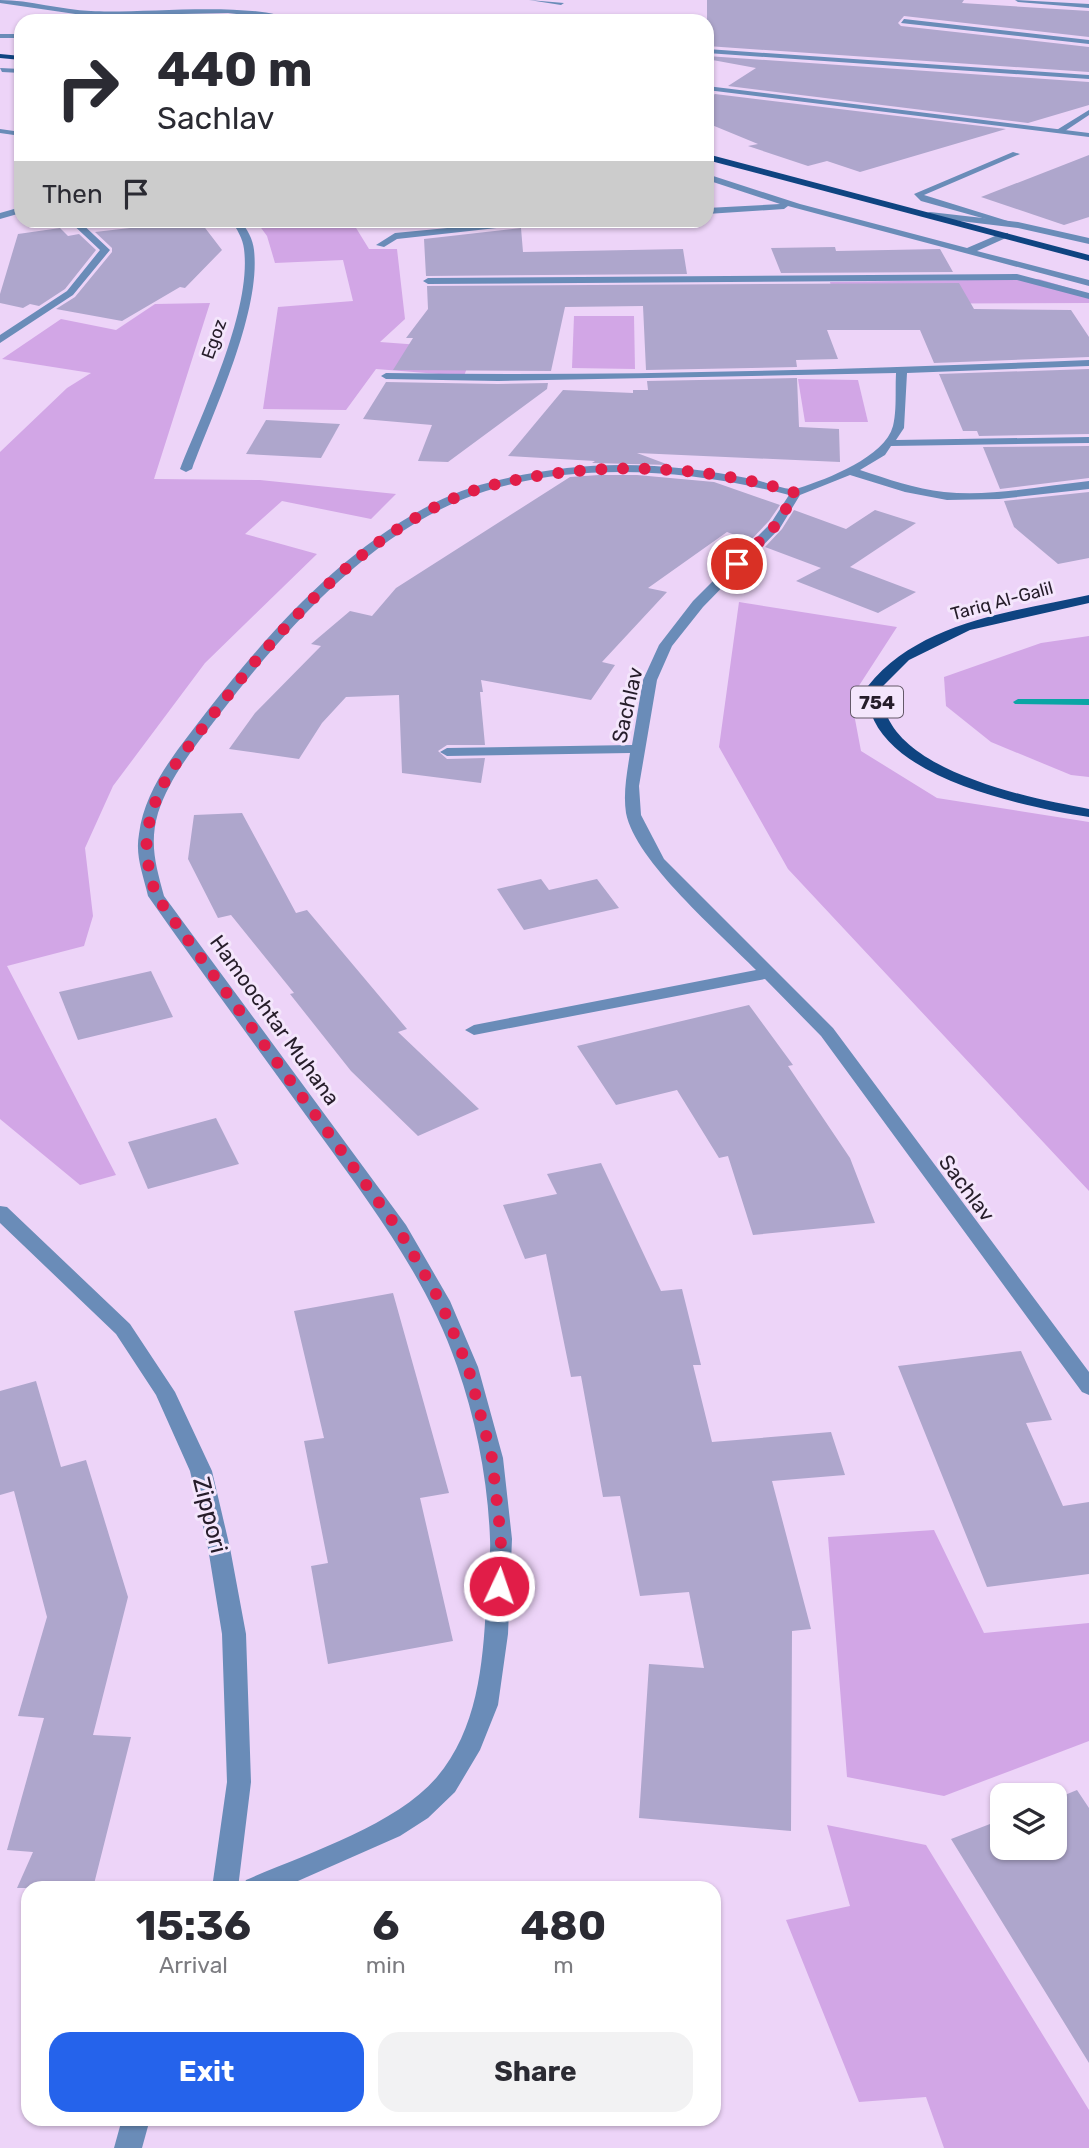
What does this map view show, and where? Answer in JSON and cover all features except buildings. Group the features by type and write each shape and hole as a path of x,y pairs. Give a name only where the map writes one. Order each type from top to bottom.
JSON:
{"main road":[{"path":"714,159 1089,258"},
{"name":"Tariq Al-Galil","path":"1089,599 966,627 904,657 875,686 879,715 900,746 952,778 1057,808 1089,813"}],"street":[{"path":"532,0 561,3"},
{"path":"1018,0 1089,6"},
{"path":"0,1 56,10 100,13 218,11 254,14"},
{"path":"189,2 218,11"},
{"path":"904,21 1089,42"},
{"path":"714,51 1089,77"},
{"path":"714,89 1089,135"},
{"path":"1059,131 1089,112"},
{"path":"1016,154 918,194 1009,224 1089,241"},
{"path":"714,179 797,206 1089,283"},
{"path":"714,211 797,206"},
{"path":"930,215 1009,224"},
{"path":"0,340 70,293 105,250 81,228"},
{"name":"Egoz","path":"186,469 242,313 250,250 242,228"},
{"path":"381,245 395,236 459,228"},
{"path":"968,251 1004,235"},
{"path":"428,281 1017,277 1089,296"},
{"path":"386,376 498,378 902,370 1089,363"},
{"path":"796,493 868,463 890,443 898,428 902,370"},
{"path":"890,443 1089,440"},
{"name":"Hamoochtar Muhana","path":"271,1881 391,1828 419,1810 446,1784 471,1743 486,1705 496,1634 501,1539 492,1458 468,1367 440,1301 399,1230 156,896 145,856 149,822 165,778 235,685 300,609 366,551 443,503 491,485 551,474 613,470 689,471 758,481 796,493"},
{"path":"847,470 910,489 947,496 1089,485"},
{"name":"Sachlav","path":"796,493 776,525 698,604 666,646 650,680 632,786 634,815 657,861 827,1032 1089,1387"},
{"path":"447,752 638,749"},
{"path":"474,1030 768,973"},
{"name":"Zippori","path":"0,1212 123,1328 164,1392 201,1471 219,1548 234,1634 239,1782 226,1881"},
{"path":"128,2148 134,2126"}],"shaded area":[{"path":"261,228 356,228 369,249 397,249 405,319 380,342 474,349 464,376 376,369 346,410 263,409 278,307 353,301 343,260 275,263 267,236"},
{"path":"1039,279 1089,294 1089,303 835,304 830,282"},
{"path":"210,303 154,479 260,480 396,494 371,519 282,501 245,534 317,554 205,663 113,786 85,848 93,916 84,946 7,966 116,1175 80,1185 0,1119 0,452 67,388 91,373 2,359 61,319 116,330 155,304"},
{"path":"574,316 634,316 635,369 572,368"},
{"path":"798,379 858,380 868,422 805,422"},
{"path":"739,602 897,627 851,698 861,751 937,798 1089,822 1089,1191 788,869 719,747"},
{"path":"1089,636 1089,777 1071,775 991,742 946,706 944,677 1041,643"},
{"path":"934,1530 984,1633 1089,1623 1089,1741 944,1796 847,1777 828,1537"},
{"path":"827,1825 926,1845 1089,2110 1089,2148 944,2148 926,2097 859,2102 786,1920 850,1906"}],"waterway":[{"path":"1018,702 1089,702"}],"route":[{"path":"499,1586 501,1539 492,1458 468,1367 440,1301 399,1230 156,896 145,856 149,822 165,778 235,685 300,609 366,551 443,503 491,485 551,474 613,470 689,471 758,481 796,493 776,525 737,564"}]}
